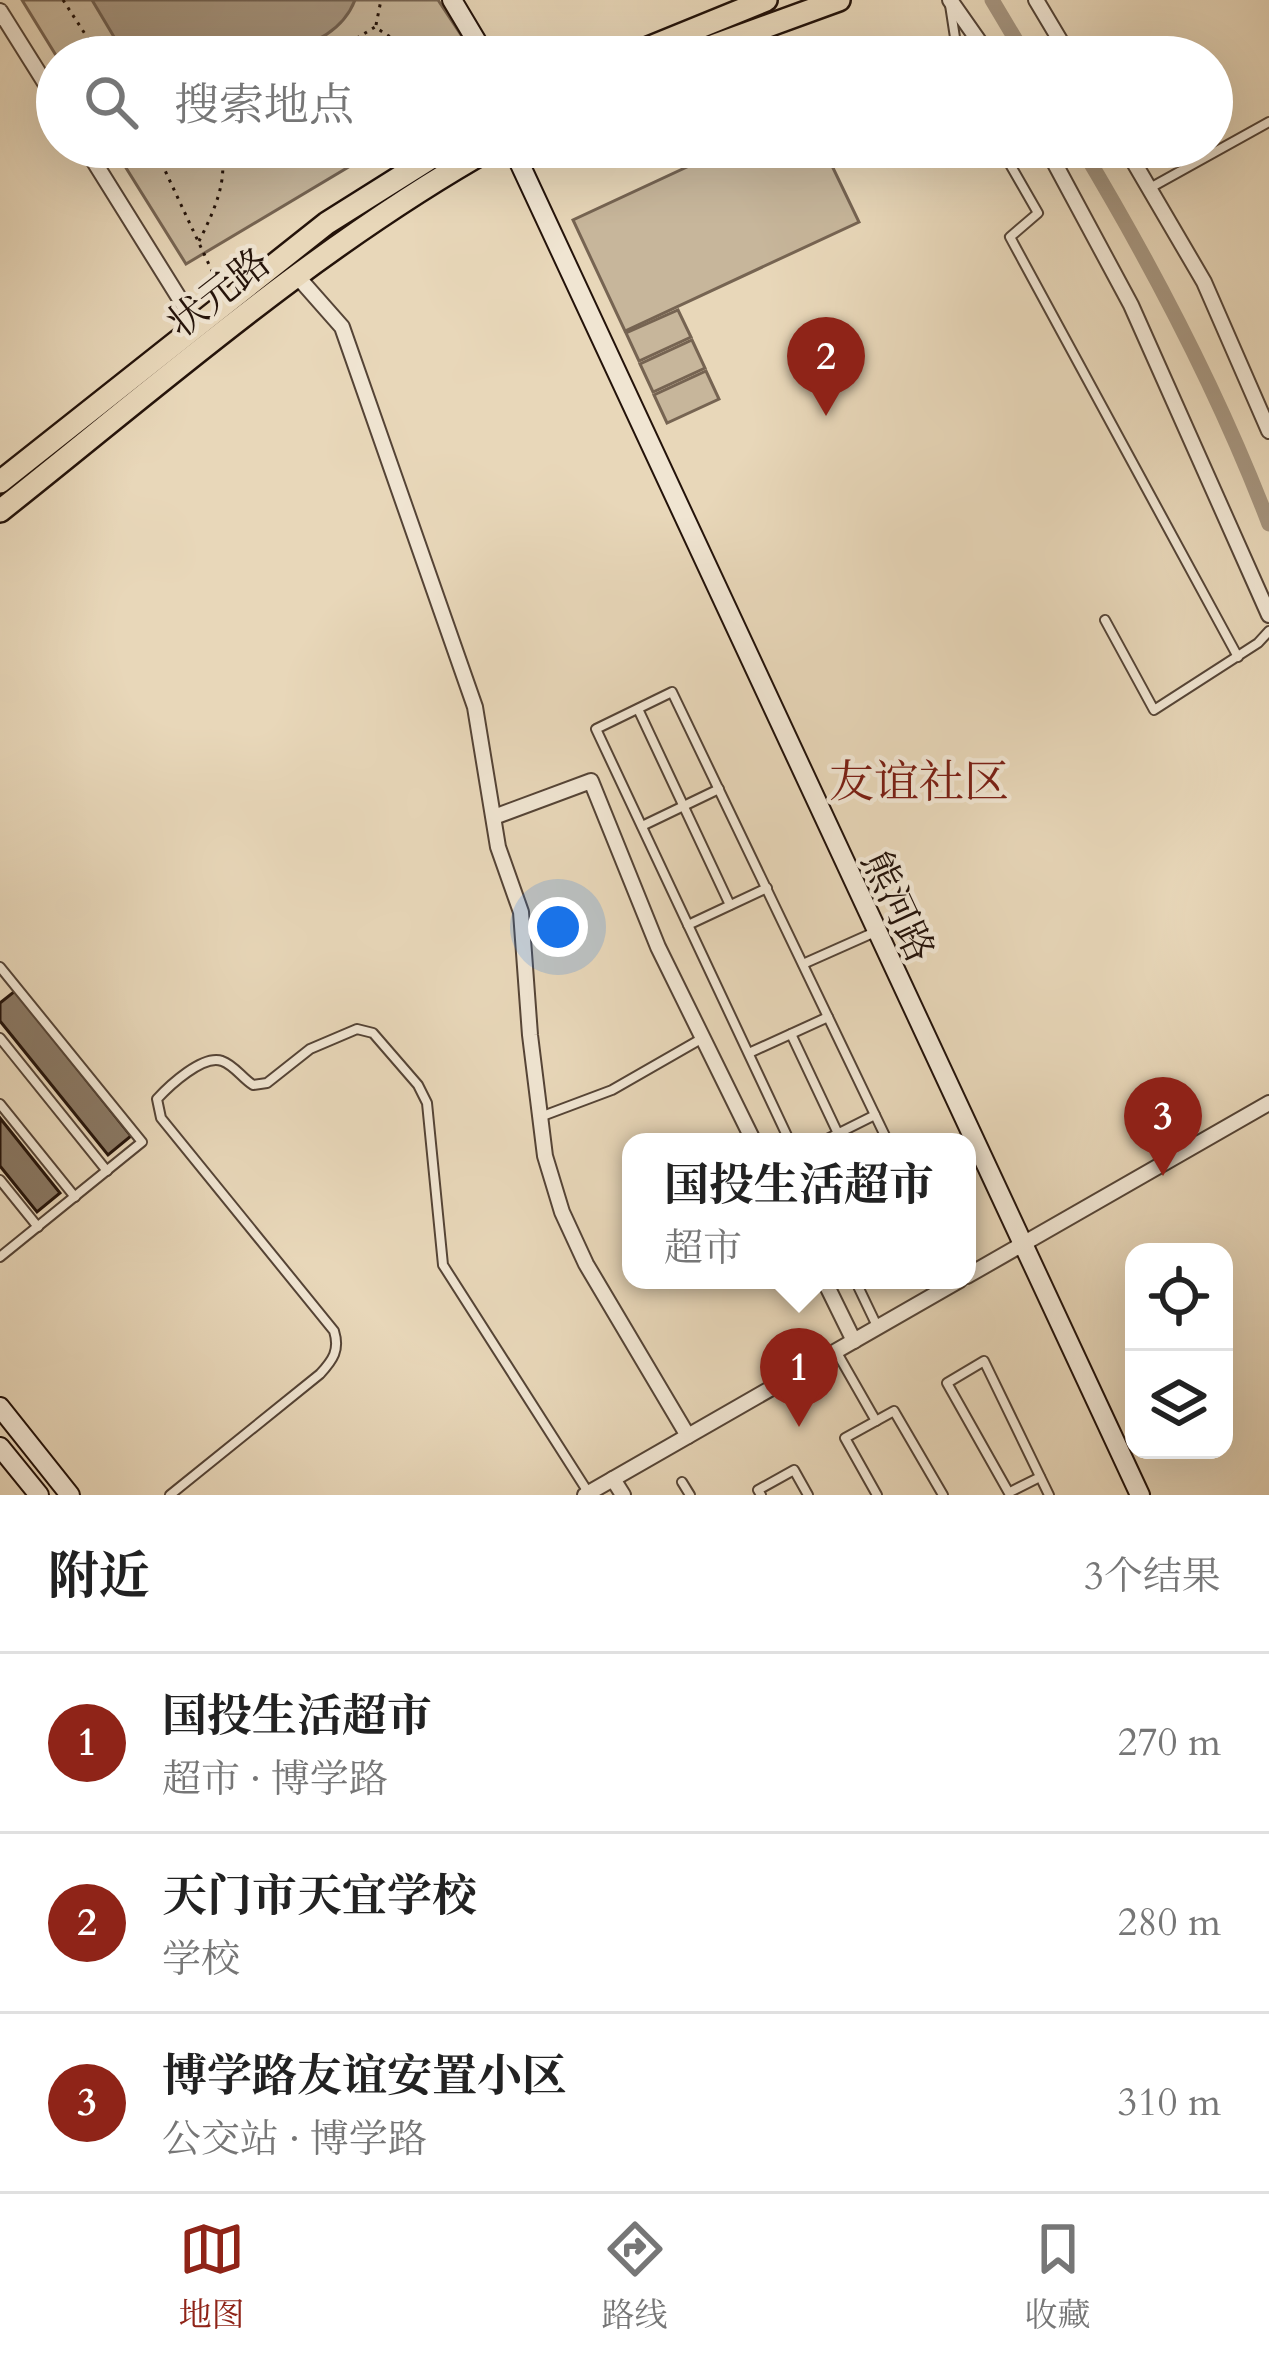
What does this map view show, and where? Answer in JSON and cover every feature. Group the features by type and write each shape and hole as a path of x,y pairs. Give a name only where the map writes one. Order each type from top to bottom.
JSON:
{"main road":[{"path":"678,36 766,0"},
{"path":"740,36 839,0"},
{"name":"状元路","path":"0,482 327,224 415,168"},
{"name":"状元路","path":"0,511 296,275 457,168"}],"street":[{"path":"452,0 475,36"},
{"path":"950,0 975,36"},
{"path":"1036,0 1057,36"},
{"path":"0,11 36,68"},
{"path":"98,168 196,326"},
{"name":"熊河路","path":"522,168 968,1133"},
{"path":"1057,168 1131,305 1269,615"},
{"path":"1138,168 1212,298 1269,431"},
{"path":"296,275 342,327 475,707 497,847 521,912 545,1156 562,1212 688,1436"},
{"path":"494,817 591,781 658,947 750,1133"},
{"path":"976,1270 1269,1103"},
{"name":"熊河路","path":"976,1150 1139,1495"},
{"path":"828,1289 854,1341"},
{"path":"586,1494 944,1289"},
{"path":"0,1407 70,1495"},
{"path":"0,1423 57,1495"},
{"path":"0,1447 39,1495"},
{"path":"0,1464 25,1495"},
{"path":"613,1479 623,1495"}],"lane":[{"path":"950,0 955,36"},
{"path":"1233,142 1269,122"},
{"path":"1012,168 1038,213 1010,237 1238,657"},
{"path":"1150,188 1186,168"},
{"path":"1105,620 1154,710 1238,657 1269,631"},
{"path":"786,1133 596,729 672,692 884,1133"},
{"path":"638,709 730,905"},
{"path":"642,826 719,789"},
{"path":"688,925 766,888"},
{"path":"803,964 875,932"},
{"path":"2,974 142,1142 2,1253"},
{"path":"748,1053 828,1016"},
{"path":"170,1495 320,1374 331,1363 337,1341 334,1331 161,1118 157,1099 214,1059 226,1062 253,1085 267,1083 310,1049 357,1029 373,1033 424,1095 443,1265 586,1494"},
{"path":"790,1034 838,1133"},
{"path":"0,1038 107,1171"},
{"path":"540,1117 612,1090 703,1039"},
{"path":"0,1103 75,1197"},
{"path":"848,1133 875,1115"},
{"path":"0,1180 38,1227"},
{"path":"859,1289 878,1327"},
{"path":"836,1351 876,1421"},
{"path":"1040,1477 1007,1494 947,1383 984,1360 1049,1495"},
{"path":"877,1495 845,1438 894,1411 943,1495"},
{"path":"761,1495 758,1490 794,1471 808,1495"},
{"path":"682,1482 690,1495"}],"path":[{"path":"63,0 86,36"},
{"path":"378,29 381,0"},
{"path":"456,36 470,27"},
{"path":"378,29 391,36"},
{"path":"365,36 378,29"},
{"path":"164,168 226,301"},
{"path":"198,243 213,214 221,168"}],"shaded area":[{"path":"22,0 438,0 462,36 44,36"},
{"path":"92,0 355,0 339,24 323,36 113,36"},
{"path":"126,168 347,168 186,264"},
{"path":"685,168 833,168 859,222 625,331 573,220"},
{"path":"678,310 691,337 639,361 626,333"},
{"path":"692,340 705,368 653,392 640,364"},
{"path":"706,371 719,399 667,423 654,395"}],"building":[{"path":"15,991 131,1136 108,1155 0,1021 0,1003"},
{"path":"0,1118 60,1193 37,1212 0,1166"}],"waterway":[{"path":"992,0 1013,36"},
{"path":"1093,168 1183,331 1269,524"}],"place":[{"name":"天门市天宜学校","path":"826,416"},
{"name":"博学路友谊安置小区","path":"1163,1176"},
{"name":"国投生活超市","path":"799,1427"}],"district":[{"name":"友谊社区","path":"919,781"}]}
